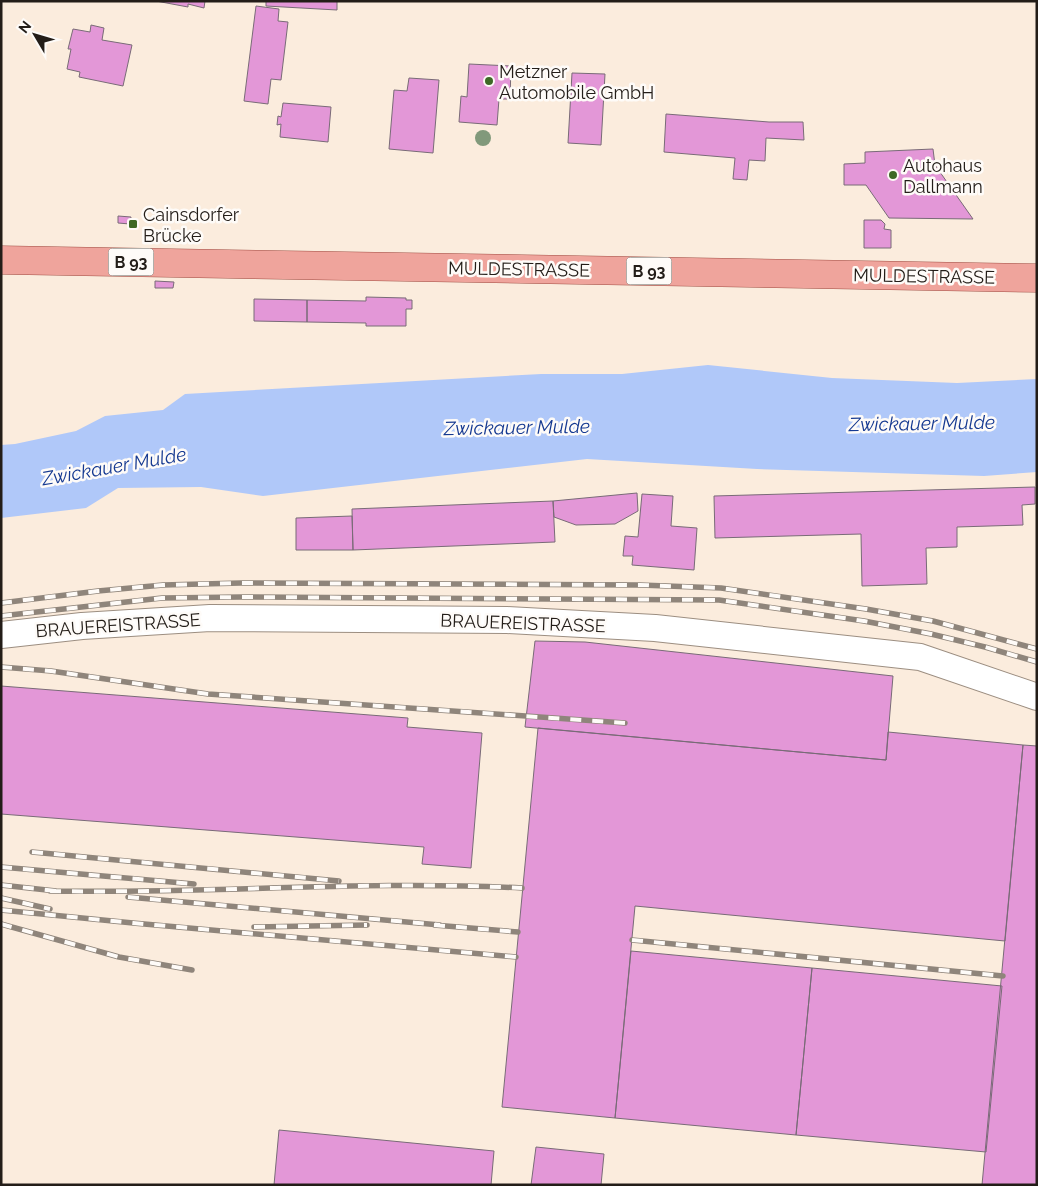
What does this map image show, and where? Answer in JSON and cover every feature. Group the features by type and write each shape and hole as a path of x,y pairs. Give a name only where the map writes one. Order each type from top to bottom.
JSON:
{"main road":[{"name":"MULDESTRASSE","path":"1,260 1037,278"}],"street":[{"name":"BRAUEREISTRASSE","path":"1,635 82,626 210,618 507,620 655,628 920,657 1037,697"}],"water":[{"name":"Zwickauer Mulde","path":"708,365 832,378 957,383 1037,379 1037,472 984,476 757,469 587,459 263,496 201,487 118,488 86,508 1,518 1,445 15,444 76,431 105,416 163,410 185,394 541,374 622,374"}],"building":[{"path":"156,1 205,1 204,8 188,4 188,7"},
{"path":"266,1 337,1 337,10 266,6"},
{"path":"256,6 279,9 278,21 288,22 281,80 271,79 268,104 244,101"},
{"path":"91,25 104,28 102,40 132,45 123,86 79,77 80,72 67,69 71,49 68,49 73,29 90,32"},
{"name":"Metzner Automobile GmbH","path":"469,64 511,66 510,99 499,99 497,125 459,122 461,96 467,97"},
{"path":"572,73 605,74 601,145 568,143"},
{"path":"409,78 439,80 433,153 389,149 394,90 407,91"},
{"path":"283,103 331,107 328,142 280,137 281,124 277,125 278,116 281,117"},
{"path":"666,114 769,122 803,122 804,140 766,138 765,161 749,160 747,180 733,179 735,158 664,152"},
{"name":"Autohaus Dallmann","path":"933,149 935,165 973,219 889,218 866,185 844,185 844,164 865,163 865,152"},
{"path":"118,216 131,217 130,224 118,223"},
{"path":"864,220 881,220 885,224 884,229 891,230 891,248 864,248"},
{"path":"155,281 174,282 173,288 155,288"},
{"path":"366,297 406,298 406,300 412,300 412,309 406,309 406,326 366,326 366,323 307,322 307,300 366,301"},
{"path":"254,299 307,300 307,322 254,321"},
{"path":"1035,487 1035,504 1022,505 1023,525 957,527 957,547 926,548 927,584 862,586 861,534 715,538 714,496"},
{"path":"637,493 638,511 615,524 576,525 554,517 553,501"},
{"path":"642,494 673,496 671,526 697,528 694,570 632,565 633,556 623,556 625,536 638,537"},
{"path":"553,501 555,542 353,550 352,509"},
{"path":"352,516 353,550 296,550 296,518"},
{"path":"535,641 585,642 893,676 886,760 525,727"},
{"path":"1,686 408,718 407,727 482,733 471,868 422,864 424,847 1,814"},
{"path":"538,728 886,760 888,732 1023,745 1005,941 635,906 615,1118 502,1107"},
{"path":"1023,745 1037,746 1037,1185 982,1185"},
{"path":"631,951 812,968 796,1135 615,1118"},
{"path":"812,968 1002,986 986,1152 796,1135"},
{"path":"279,1130 494,1151 491,1185 274,1185"},
{"path":"536,1147 604,1154 601,1185 531,1185"}],"railway":[{"path":"1,603 163,585 241,583 640,585 721,588 866,609 933,621 1037,649"},
{"path":"1,616 162,598 719,600 864,621 931,634 1037,662"},
{"path":"1,667 51,671 208,694 625,723"},
{"path":"32,852 339,881"},
{"path":"1,867 194,884"},
{"path":"1,885 56,891"},
{"path":"50,891 168,891 345,886 522,888"},
{"path":"128,897 440,925"},
{"path":"1,898 50,909"},
{"path":"1,910 516,957"},
{"path":"1,924 119,957 192,970"},
{"path":"254,927 367,925"},
{"path":"434,925 518,932"},
{"path":"632,940 1003,976"}],"place":[{"name":"Metzner Automobile GmbH","path":"489,81"},
{"name":"Autohaus Dallmann","path":"893,175"},
{"name":"Cainsdorfer Brücke","path":"133,224"}]}
